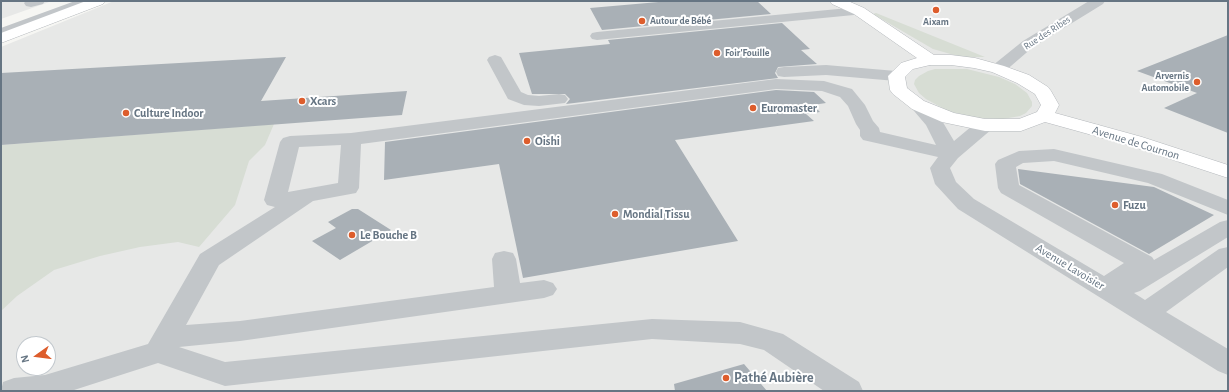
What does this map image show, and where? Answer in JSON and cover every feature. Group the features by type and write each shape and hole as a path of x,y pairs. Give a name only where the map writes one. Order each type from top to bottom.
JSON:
{"main road":[{"path":"1,28 77,1"},
{"path":"1,38 98,1"},
{"path":"836,1 859,11"},
{"path":"846,1 930,60"},
{"path":"930,60 952,60 975,63 998,69 1023,79 1042,91 1050,105 1044,116 1021,125 985,125 949,118 918,105 899,90 896,76 907,66 930,60"},
{"name":"Avenue de Cournon","path":"1044,116 1135,141 1228,172"}],"street":[{"path":"1,33 87,1"},
{"name":"Rue des Ribes","path":"998,69 1028,44 1098,1"},
{"path":"597,36 859,11"},
{"path":"496,60 514,95 524,100 539,101 800,70 848,71 896,76"},
{"path":"351,139 348,188 274,200 290,142 351,139 776,84 824,86 846,93 856,105 865,124 870,128 870,136 950,154"},
{"path":"918,105 934,123 950,154"},
{"name":"Avenue Lavoisier","path":"985,125 950,154 940,168 946,184 966,204 1228,364"},
{"path":"1110,291 1143,263 1009,188 1005,164 1019,157 1054,155 1155,178 1228,208"},
{"path":"161,345 209,260 306,196"},
{"path":"1110,291 1228,226"},
{"path":"1145,313 1228,255"},
{"path":"504,259 508,294"},
{"path":"14,391 45,387 161,345 240,332 544,289"},
{"path":"161,345 226,374 652,329 740,333 773,342 848,391"}],"shaded area":[{"path":"1,1 52,1 1,19"},
{"path":"114,1 1228,1 1228,391 1,391 1,47"},
{"path":"876,13 985,57 961,57 933,49 873,14"},
{"path":"935,69 967,69 999,77 1015,84 1027,93 1032,102 1032,106 1026,113 1020,116 1003,119 976,118 948,111 926,99 919,93 914,84 915,80 919,76"},
{"path":"274,124 265,145 249,161 235,205 199,247 178,242 140,247 100,256 54,270 17,296 1,311 1,145"}],"building":[{"name":"Autour de Bébé","path":"670,1 757,1 771,14 602,30 590,8"},
{"path":"782,23 810,49 801,50 817,64 778,67 775,73 778,78 566,104 570,99 565,94 532,94 519,53 610,44 608,40"},
{"name":"Arvernis Automobile","path":"1228,35 1228,133 1164,108 1197,93 1137,71"},
{"path":"286,57 261,101 407,91 402,115 1,145 1,73"},
{"path":"776,90 814,92 826,103 813,105 820,112 806,114 814,121 675,140 738,241 523,278 499,164 384,180 385,142"},
{"path":"1018,169 1154,187 1214,215 1149,254 1020,184"},
{"name":"Le Bouche B","path":"352,209 358,209 391,230 340,260 312,241 336,228 328,222"},
{"name":"Pathé Aubière","path":"744,364 767,391 675,391 674,384"}],"place":[{"name":"Aixam","path":"936,10"},
{"name":"Autour de Bébé","path":"642,21"},
{"name":"Foir'Fouille","path":"717,53"},
{"name":"Arvernis Automobile","path":"1197,82"},
{"name":"Xcars","path":"302,101"},
{"name":"Euromaster","path":"753,108"},
{"name":"Culture Indoor","path":"126,113"},
{"name":"Oishi","path":"527,141"},
{"name":"Fuzu","path":"1115,205"},
{"name":"Mondial Tissu","path":"615,214"},
{"name":"Le Bouche B","path":"352,235"},
{"name":"Pathé Aubière","path":"726,378"}]}
